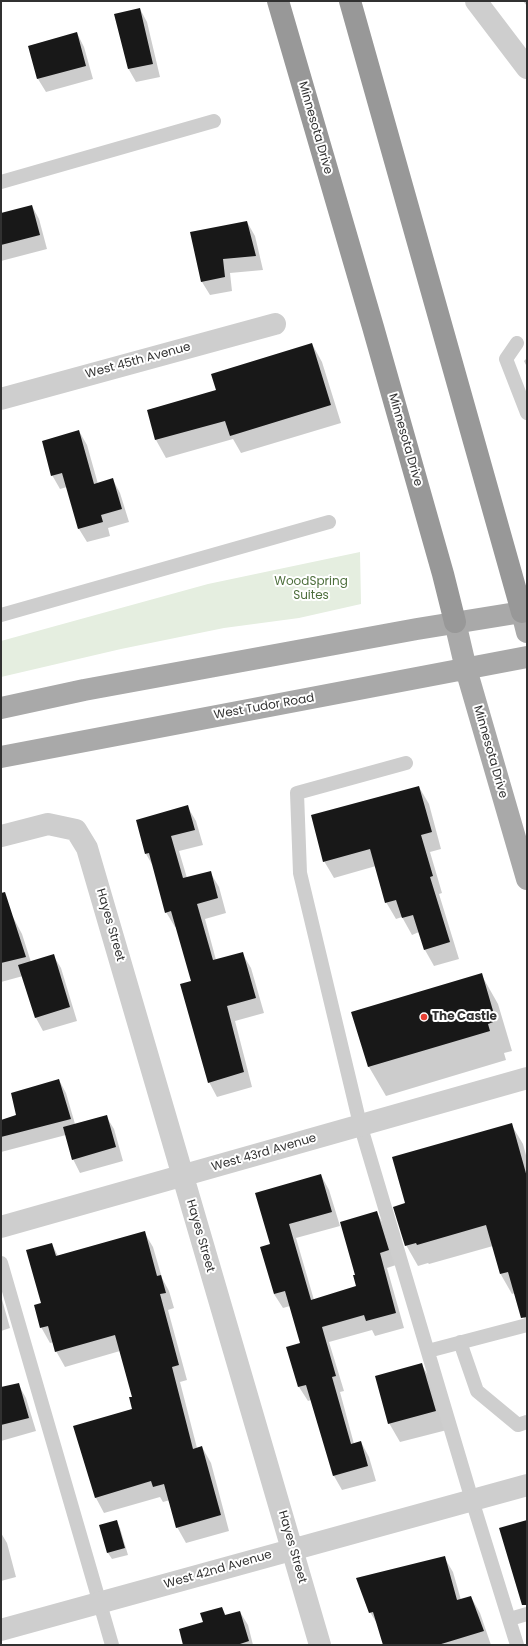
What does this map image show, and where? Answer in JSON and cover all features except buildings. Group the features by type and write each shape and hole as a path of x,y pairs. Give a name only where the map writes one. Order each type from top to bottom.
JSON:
{"highway":[{"name":"Minnesota Drive","path":"278,1 373,327 443,574 455,622"},
{"path":"350,1 525,618"}],"main road":[{"path":"1,708 91,689 455,622 525,618"},
{"name":"Minnesota Drive","path":"455,622 466,669 527,879"},
{"name":"West Tudor Road","path":"1,757 527,657"}],"street":[{"path":"476,1 527,68"},
{"name":"West 45th Avenue","path":"1,399 275,324"},
{"name":"Hayes Street","path":"1,836 48,824 76,830 87,848 320,1645"},
{"name":"West 43rd Avenue","path":"1,1227 360,1124 527,1078"},
{"name":"West 42nd Avenue","path":"1,1630 527,1485"}],"lane":[{"path":"1,182 214,121"},
{"path":"517,343 506,359 527,413"},
{"path":"1,615 329,522"},
{"path":"406,763 297,793 300,873 360,1124 472,1500 517,1645"},
{"path":"1,1263 112,1645"},
{"path":"428,1351 527,1325"},
{"path":"460,1342 477,1391 518,1425 527,1422"},
{"path":"510,1619 527,1614"}],"green space":[{"name":"WoodSpring Suites","path":"360,552 361,604 299,618 224,628 121,649 1,677 1,641 208,584"}],"place":[{"name":"The Castle","path":"424,1017"}]}
